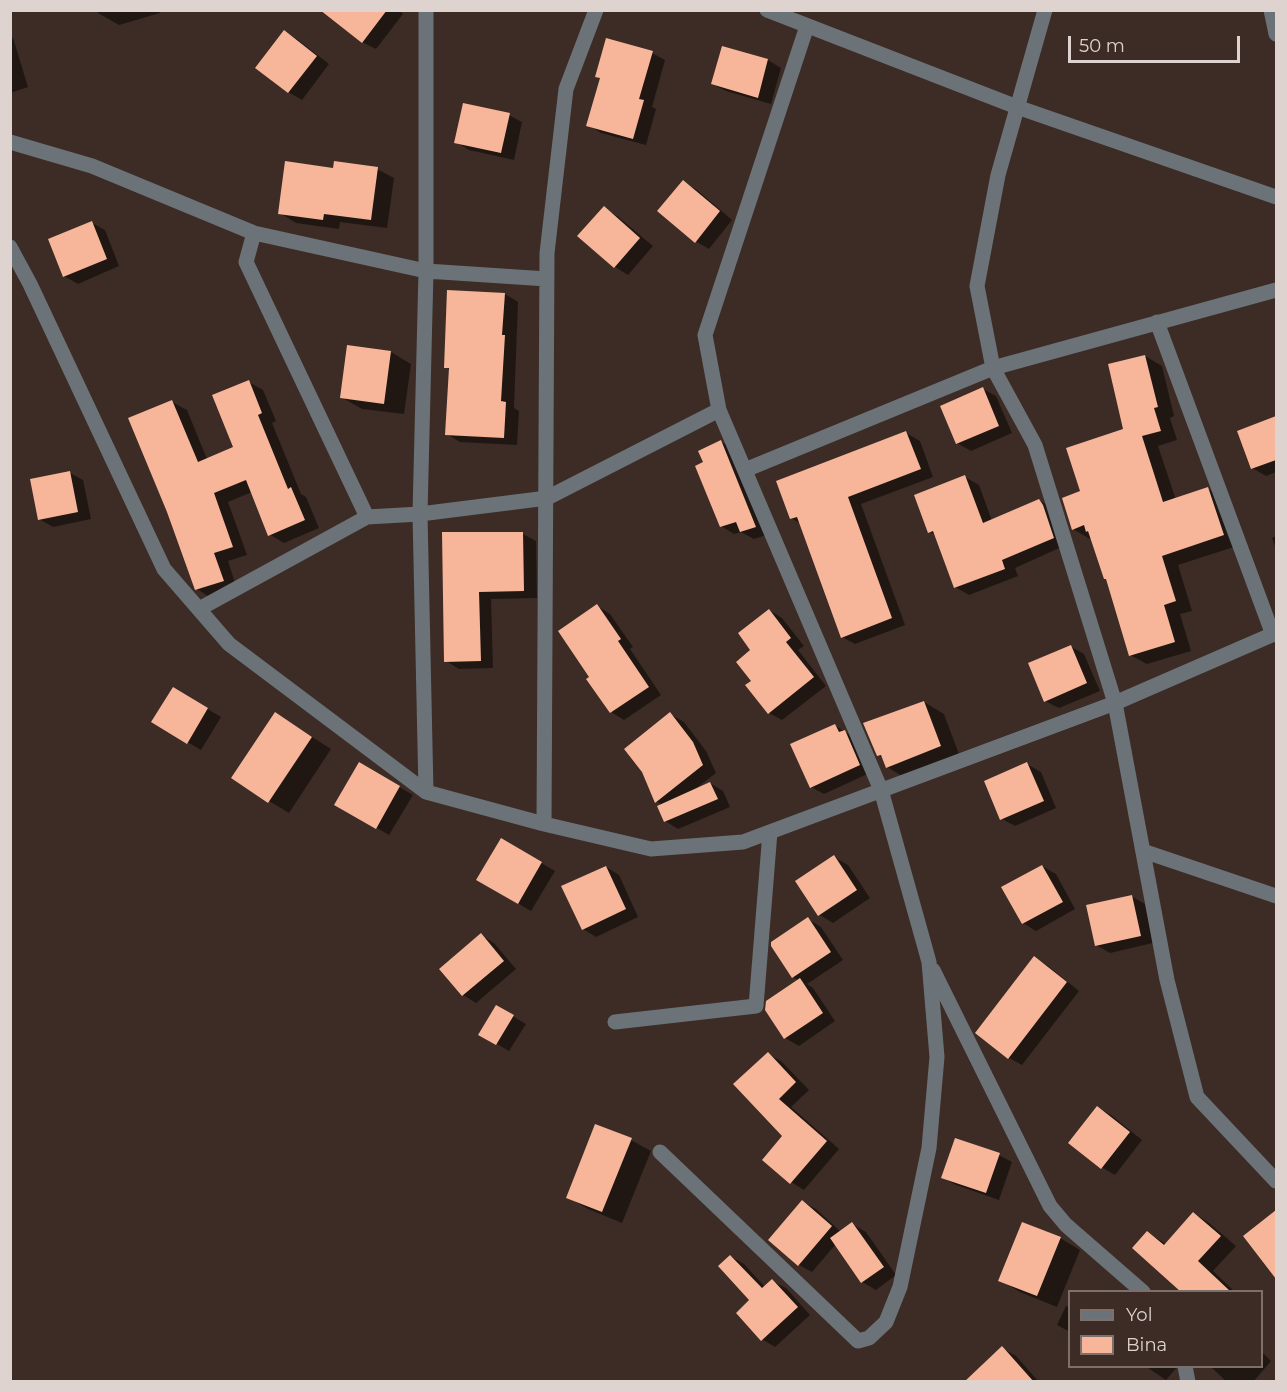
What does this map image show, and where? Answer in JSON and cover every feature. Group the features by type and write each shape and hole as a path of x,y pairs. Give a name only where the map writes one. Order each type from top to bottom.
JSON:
{"street":[{"path":"426,10 426,271 420,514 426,792"},
{"path":"544,824 547,253 566,89 596,10"},
{"path":"1045,10 998,175 977,286 993,368 1035,445 1115,702 1167,980 1197,1097 1276,1181"},
{"path":"1271,10 1276,34"},
{"path":"775,12 1017,107 1276,197"},
{"path":"660,1152 858,1341 869,1338 886,1322 900,1287 929,1148 937,1057 929,962 881,790 719,410 705,335 807,26"},
{"path":"10,142 92,166 254,233 426,271 547,279"},
{"path":"254,233 246,262 367,517"},
{"path":"10,247 30,284 164,569 229,644 426,792 544,824 651,849 743,842 1115,702 1275,634 1157,322"},
{"path":"745,470 993,368 1276,290"},
{"path":"199,609 367,517 420,514 547,498 719,410"},
{"path":"615,1022 756,1006 770,832"},
{"path":"1143,851 1276,896"},
{"path":"929,962 1050,1206 1066,1225 1141,1290"}],"building":[{"path":"320,10 387,10 362,43"},
{"path":"284,30 317,56 288,93 255,68"},
{"path":"606,38 653,51 639,99 644,100 633,139 586,126 600,78 595,77"},
{"path":"722,46 768,59 758,98 711,84"},
{"path":"463,103 510,113 501,153 454,143"},
{"path":"285,161 333,168 334,161 378,167 371,220 324,214 323,220 278,214"},
{"path":"683,180 720,211 695,243 657,211"},
{"path":"604,206 640,238 614,268 577,236"},
{"path":"92,221 107,259 63,277 48,239"},
{"path":"447,290 505,293 501,401 506,402 504,438 445,435 449,368 444,368"},
{"path":"347,345 391,351 384,404 340,398"},
{"path":"1145,355 1158,407 1154,408 1161,431 1142,436 1163,502 1208,487 1224,535 1162,556 1176,601 1164,605 1175,642 1129,656 1106,579 1104,579 1088,531 1086,532 1084,525 1072,530 1062,498 1080,491 1066,448 1123,429 1108,364"},
{"path":"249,380 262,413 258,415 288,489 291,487 305,520 268,536 246,480 214,493 233,547 214,553 224,581 195,590 167,512 128,418 172,400 198,462 233,447 212,395"},
{"path":"983,387 999,426 956,444 940,406"},
{"path":"1276,416 1276,460 1251,469 1237,431"},
{"path":"906,431 921,469 848,497 892,618 841,638 797,517 790,519 776,481"},
{"path":"721,440 756,527 740,532 736,522 720,527 695,466 703,462 698,451"},
{"path":"70,471 78,512 38,520 30,479"},
{"path":"965,475 983,523 1039,499 1054,538 1002,560 1005,569 954,588 933,531 928,533 914,495"},
{"path":"442,532 523,532 524,591 479,592 481,661 444,662"},
{"path":"597,604 621,639 618,641 649,687 610,713 586,679 589,677 558,631"},
{"path":"769,609 791,638 786,642 814,677 768,714 745,685 751,681 736,662 750,650 738,633"},
{"path":"1071,645 1087,683 1044,702 1028,663"},
{"path":"173,687 208,708 187,744 151,722"},
{"path":"924,701 941,746 886,768 881,755 877,756 863,723"},
{"path":"275,712 312,737 268,803 231,778"},
{"path":"670,712 693,742 703,765 655,803 642,772 624,749"},
{"path":"835,724 839,732 845,730 860,765 810,788 790,744"},
{"path":"359,762 400,786 376,829 334,805"},
{"path":"1027,762 1044,801 1000,820 984,781"},
{"path":"710,782 718,799 664,822 657,806"},
{"path":"501,838 542,862 518,904 476,880"},
{"path":"834,855 857,890 818,916 795,881"},
{"path":"1042,865 1063,902 1022,924 1001,887"},
{"path":"606,866 626,909 582,930 561,886"},
{"path":"1132,895 1141,936 1095,946 1086,905"},
{"path":"808,917 831,952 792,978 771,946 771,942"},
{"path":"481,933 504,961 462,996 439,969"},
{"path":"1034,956 1067,982 1008,1059 975,1033"},
{"path":"800,978 823,1013 784,1039 765,1010 766,1001"},
{"path":"496,1005 514,1015 496,1045 478,1035"},
{"path":"768,1052 796,1082 779,1099 827,1141 790,1184 762,1160 782,1136 733,1084"},
{"path":"1097,1106 1130,1132 1101,1169 1068,1143"},
{"path":"595,1124 632,1138 602,1212 566,1198"},
{"path":"955,1138 1000,1153 986,1193 941,1178"},
{"path":"802,1200 832,1226 798,1266 768,1240"},
{"path":"1276,1210 1276,1279 1243,1236"},
{"path":"1193,1212 1221,1236 1198,1261 1229,1290 1179,1290 1132,1248 1147,1231 1164,1245"},
{"path":"852,1222 884,1267 861,1283 830,1238"},
{"path":"1022,1222 1061,1237 1037,1296 998,1281"},
{"path":"730,1255 762,1288 772,1279 798,1307 761,1341 736,1313 749,1300 718,1266"},
{"path":"1002,1346 1034,1382 964,1382"}]}
